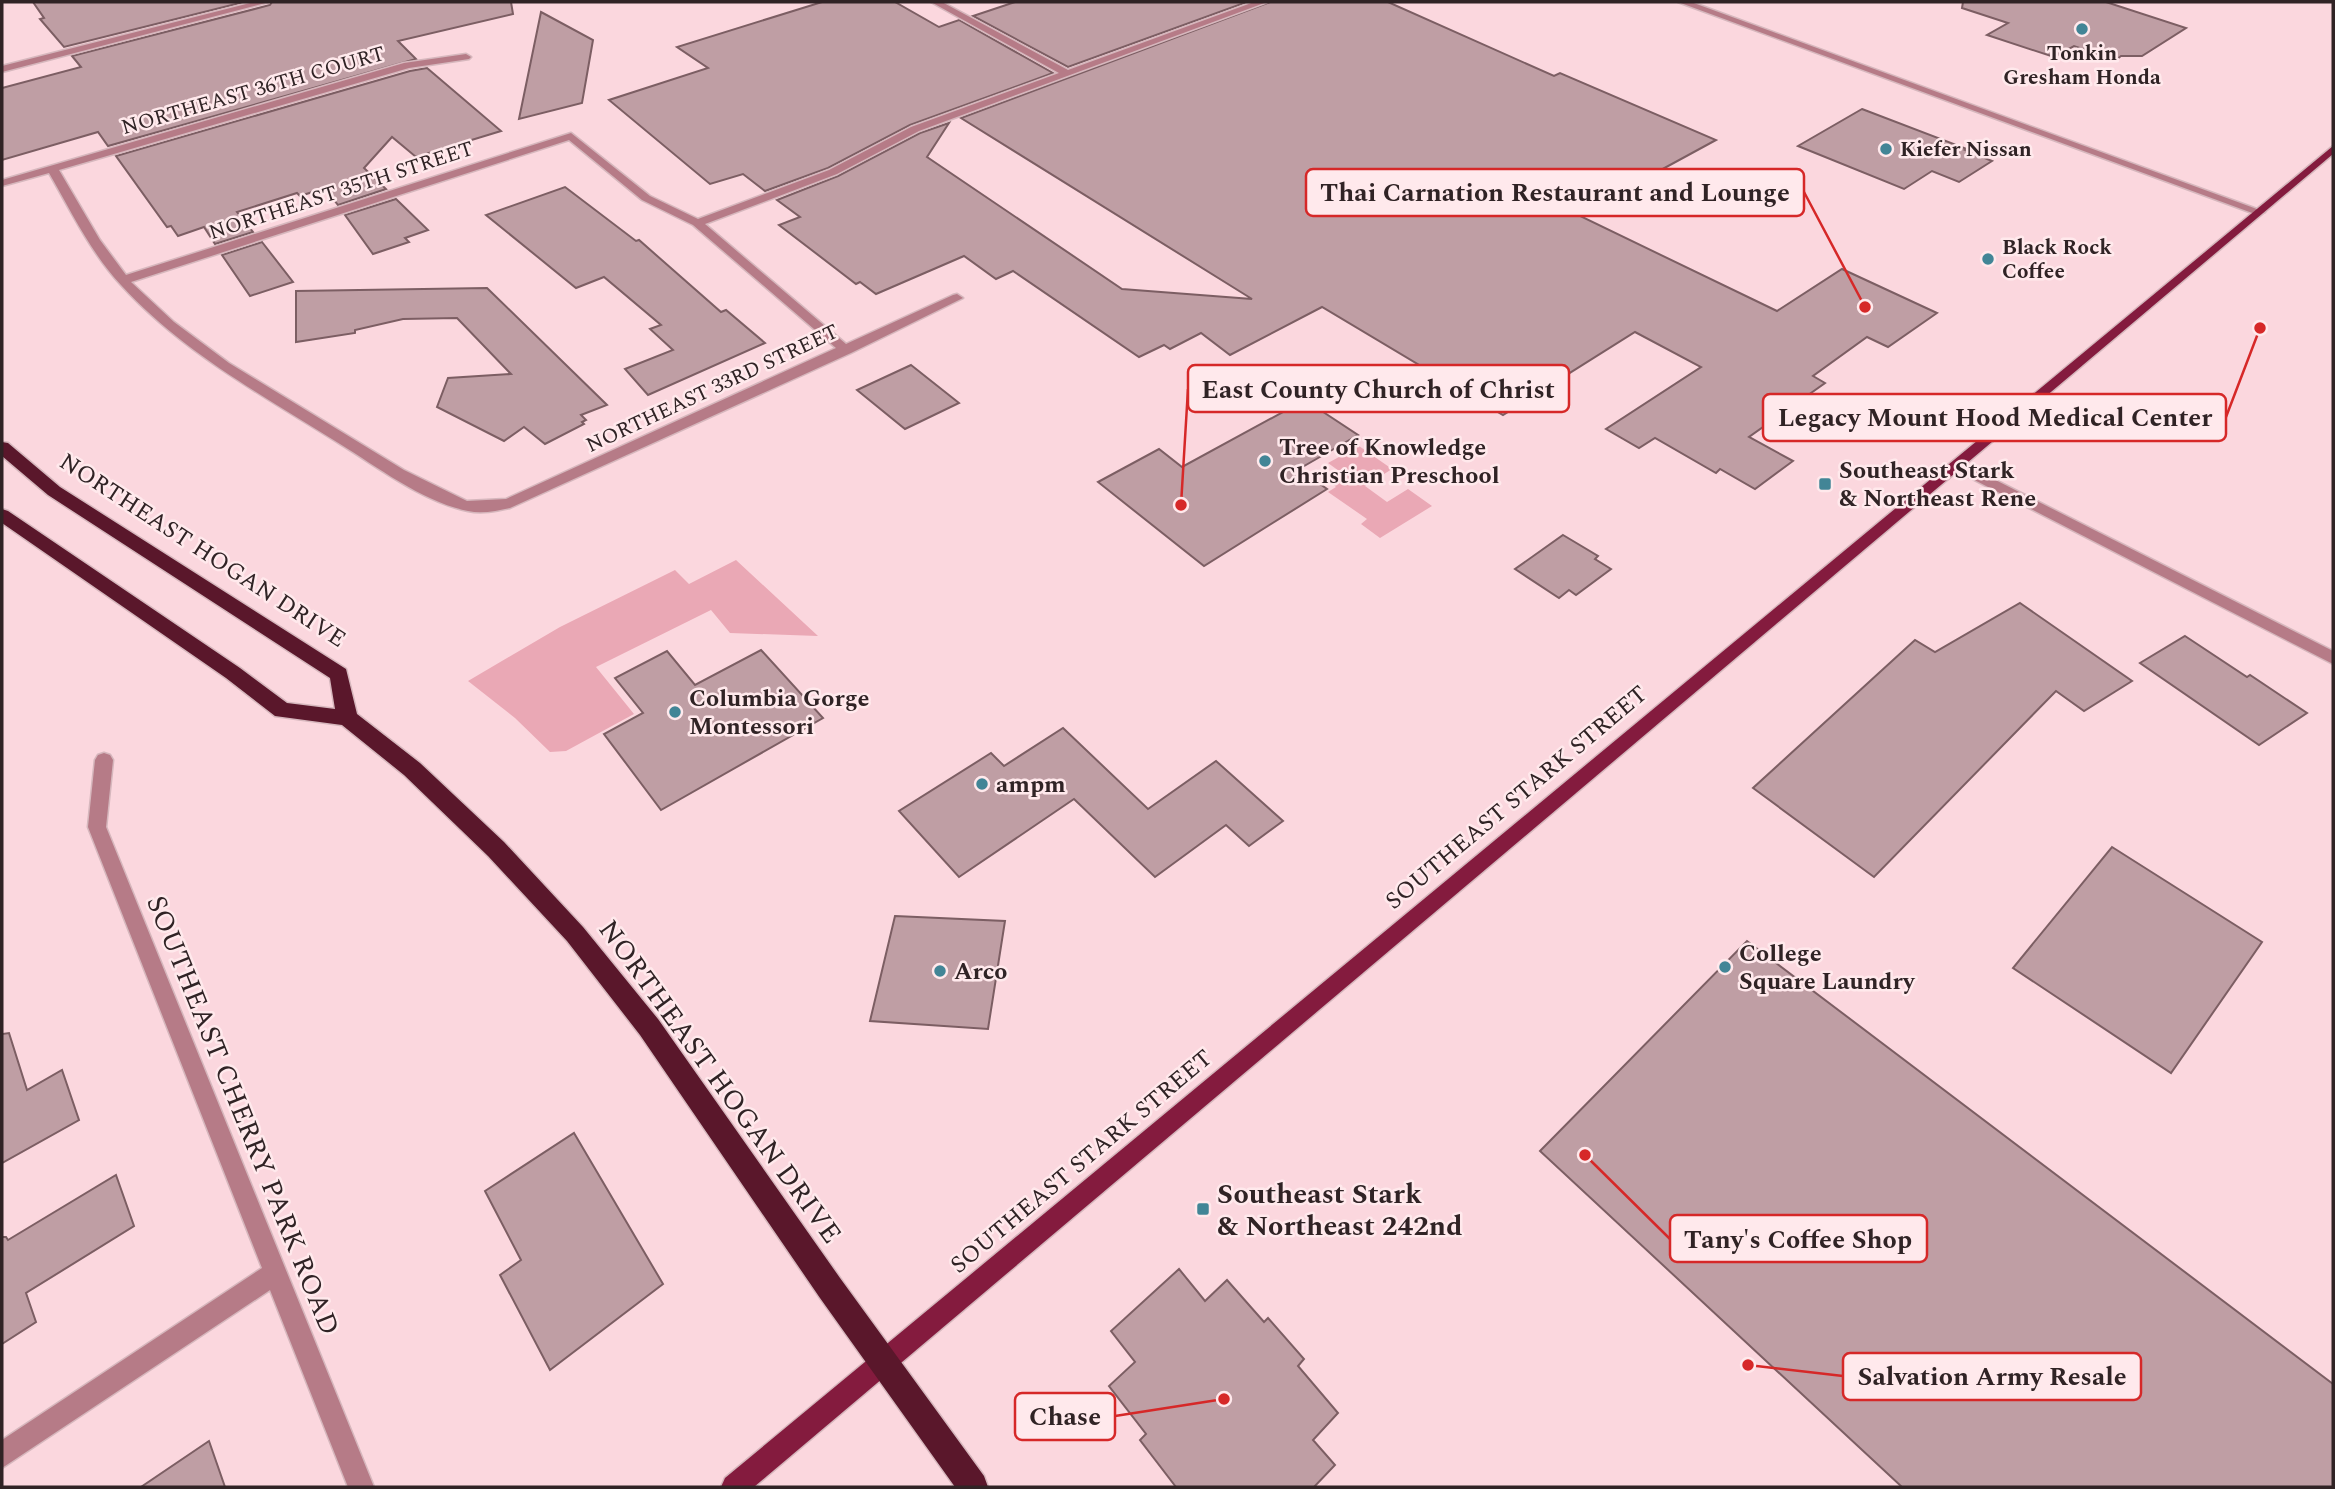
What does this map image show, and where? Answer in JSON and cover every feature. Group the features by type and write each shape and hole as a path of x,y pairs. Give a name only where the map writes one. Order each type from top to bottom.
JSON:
{"highway":[{"name":"NORTHEAST HOGAN DRIVE","path":"2,447 54,491 339,674 347,718 412,769 460,813 576,934 649,1027 973,1487"},
{"path":"2,516 233,673 282,710 347,718"}],"main road":[{"name":"SOUTHEAST STARK STREET","path":"734,1487 2333,149"}],"street":[{"path":"3,67 264,2"},
{"path":"936,2 1067,73"},
{"path":"846,350 697,223 832,172 915,129 1262,2"},
{"path":"1683,2 2259,212"},
{"name":"NORTHEAST 36TH COURT","path":"2,183 408,65 466,57"},
{"name":"NORTHEAST 35TH STREET","path":"124,280 571,136 646,198 697,223"},
{"path":"52,168 88,231 124,280"},
{"name":"NORTHEAST 33RD STREET","path":"124,280 199,347 263,391 391,469 463,505 481,509 510,503 957,298"},
{"path":"1956,465 2333,658"},
{"name":"SOUTHEAST CHERRY PARK ROAD","path":"104,760 97,827 361,1487"},
{"path":"2,1455 275,1273"}],"shaded area":[{"path":"1359,446 1392,469 1365,486 1387,502 1408,489 1432,506 1380,538 1361,524 1367,519 1328,492 1336,487 1333,484 1346,476 1328,463"},
{"path":"736,560 818,636 730,633 711,610 596,667 634,714 566,751 550,752 515,718 468,681 560,627 675,570 689,584"}],"building":[{"path":"33,2 244,2 64,47 40,19 44,18"},
{"path":"272,2 511,2 513,14 398,41 416,59 108,146 98,132 2,160 2,88 81,67 72,56 270,5"},
{"path":"822,2 895,2 939,27 959,20 1053,73 910,125 828,168 765,191 743,174 710,184 609,100 708,68 677,47"},
{"path":"1015,2 1247,2 1068,67 973,16"},
{"path":"1270,2 1388,2 1554,76 1560,73 1716,140 1578,215 1777,311 1842,269 1937,313 1888,347 1867,337 1813,376 1825,383 1749,437 1793,461 1755,489 1720,469 1716,473 1655,438 1639,448 1606,429 1701,367 1635,332 1503,415 1322,307 1230,355 1201,333 1170,349 1164,345 1139,357 1013,271 996,279 964,256 876,294 860,282 856,284 779,225 800,217 777,200 838,176 920,133 949,123 927,157 1122,289 1252,299 961,118"},
{"name":"Tonkin Gresham Honda","path":"1963,2 2106,2 2186,28 2142,56 2121,56 2116,60 2074,46 2054,57 1987,35 2008,23 1962,8"},
{"path":"541,12 593,40 582,103 519,119"},
{"path":"427,68 501,131 416,157 392,137 364,168 386,189 338,205 325,188 300,196 297,193 237,212 253,232 215,244 204,227 178,236 171,226 167,227 116,156 410,71"},
{"name":"Kiefer Nissan","path":"1862,109 1992,161 1959,182 1932,171 1904,189 1798,146"},
{"path":"565,187 636,241 639,240 721,312 726,310 765,343 648,395 625,369 673,350 650,329 661,325 604,277 576,288 486,215"},
{"path":"396,199 428,230 405,238 409,242 373,254 345,215"},
{"path":"262,242 293,282 250,296 222,255"},
{"path":"487,288 607,405 581,415 586,420 582,422 584,424 545,444 524,427 504,441 437,407 448,378 511,374 457,318 403,319 355,330 355,333 296,342 296,291"},
{"path":"911,365 959,403 905,429 857,390"},
{"path":"1305,400 1358,435 1299,469 1327,489 1204,566 1098,482 1159,449 1182,467"},
{"path":"1563,535 1598,556 1595,559 1611,569 1576,595 1569,590 1559,598 1515,569"},
{"path":"2020,603 2132,681 2084,711 2056,691 1874,877 1753,788 1915,640 1935,652"},
{"path":"2185,636 2307,713 2259,745 2140,663"},
{"path":"761,650 823,718 661,810 604,734 643,713 615,678 667,651 695,685"},
{"path":"1063,728 1148,809 1216,761 1283,821 1249,846 1226,825 1155,877 1074,799 959,877 899,811 991,753 1004,766"},
{"path":"2112,847 2262,942 2171,1073 2013,968"},
{"name":"Arco","path":"895,916 1005,921 988,1029 870,1021"},
{"path":"1747,941 2333,1384 2333,1487 1902,1487 1540,1151"},
{"path":"9,1033 27,1090 62,1070 79,1120 2,1163 2,1034"},
{"path":"574,1133 663,1284 550,1370 500,1275 521,1260 485,1191"},
{"path":"116,1175 134,1226 26,1293 36,1322 2,1344 2,1237 8,1240"},
{"path":"1179,1269 1205,1301 1227,1280 1264,1322 1268,1318 1304,1359 1298,1366 1338,1413 1313,1440 1335,1465 1314,1487 1176,1487 1140,1440 1146,1434 1109,1386 1135,1362 1111,1331"},
{"path":"209,1441 225,1487 141,1487"}],"place":[{"name":"Tonkin Gresham Honda","path":"2082,29"},
{"name":"Kiefer Nissan","path":"1886,149"},
{"name":"Black Rock Coffee","path":"1988,259"},
{"name":"Thai Carnation Restaurant and Lounge","path":"1865,307"},
{"name":"Legacy Mount Hood Medical Center","path":"2260,328"},
{"name":"Tree of Knowledge Christian Preschool","path":"1265,461"},
{"name":"Southeast Stark & Northeast Rene","path":"1825,484"},
{"name":"East County Church of Christ","path":"1181,505"},
{"name":"Columbia Gorge Montessori","path":"675,712"},
{"name":"ampm","path":"982,784"},
{"name":"College Square Laundry","path":"1725,967"},
{"name":"Arco","path":"940,971"},
{"name":"Tany's Coffee Shop","path":"1585,1155"},
{"name":"Southeast Stark & Northeast 242nd","path":"1203,1209"},
{"name":"Salvation Army Resale","path":"1748,1365"},
{"name":"Chase","path":"1224,1399"}]}
